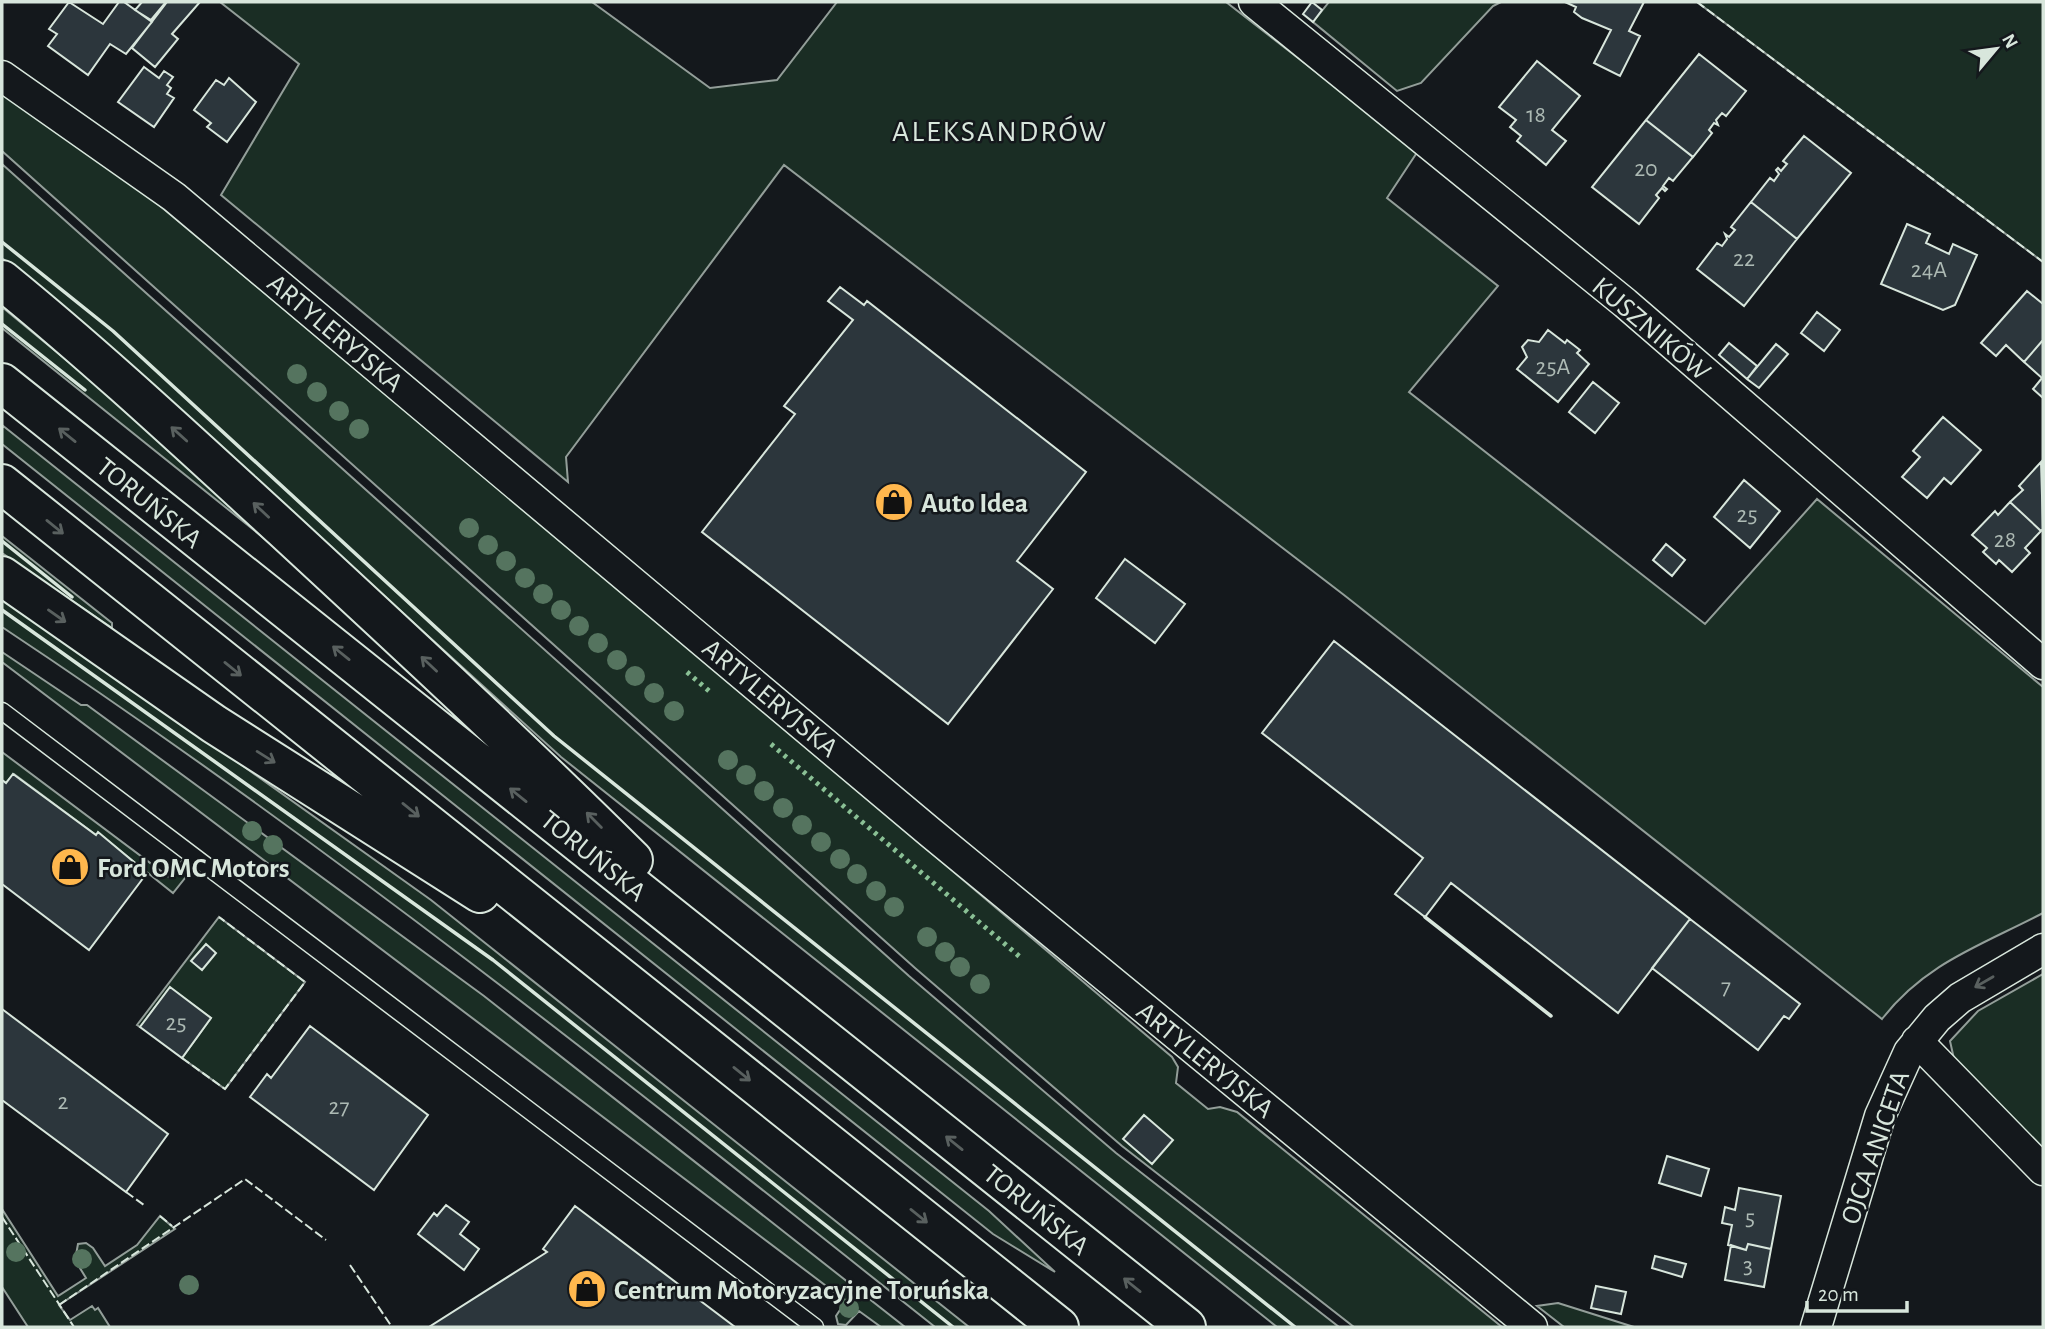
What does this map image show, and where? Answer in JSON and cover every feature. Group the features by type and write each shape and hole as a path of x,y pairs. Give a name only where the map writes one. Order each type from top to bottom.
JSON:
{"highway":[{"path":"2,280 96,359 469,700 708,932 840,1052"},
{"name":"TORUŃSKA","path":"2,383 1185,1327"},
{"path":"2,484 1059,1327"},
{"path":"2,576 204,717 570,951 688,1031"}],"street":[{"name":"KUSZNIKÓW","path":"1254,2 1625,303 2043,664"},
{"name":"ARTYLERYJSKA","path":"2,76 174,197 931,833 1532,1327"},
{"name":"OJCA ANICETA","path":"1816,1327 1880,1116 1894,1080 1917,1041 1937,1017 1971,990 2043,949"},
{"path":"1917,1041 2043,1170"}],"lane":[{"path":"2,711 815,1327"}],"green space":[{"path":"220,2 592,2 710,88 777,80 837,2 1226,2 1418,151 1387,198 1498,286 1409,392 1705,624 1817,499 2043,687 2043,913 1936,969 1917,983 1882,1019 1344,595 784,165 566,457 568,482 221,195 299,64"},
{"path":"1329,2 1501,2 1493,6 1421,83 1397,91 1313,22"},
{"path":"1697,2 2043,2 2043,262"},
{"path":"2,93 147,195 529,512 1172,1057 1178,1067 1176,1083 1208,1109 1220,1107 1237,1112 1502,1327 1354,1327 1122,1146 915,968 2,151"},
{"path":"2,164 909,976 1116,1153 1339,1327 1277,1327 561,757 214,441 2,258"},
{"path":"2,307 133,415 265,539 2,328"},
{"path":"2,425 989,1211 1055,1272 993,1234 2,444"},
{"path":"2,536 112,623 112,628 2,553"},
{"path":"2,594 431,900 969,1327 935,1327 591,1056 359,879 122,709 2,627"},
{"path":"2,652 81,705 87,705 484,996 905,1327 881,1327 859,1311 846,1325 838,1324 836,1316 846,1301 2,662"},
{"path":"2,752 169,877 182,861 188,866 189,873 173,893 98,833 96,835 14,774 6,783 2,780"},
{"path":"219,917 305,982 225,1089 182,1058 211,1018 170,988 140,1027 137,1025"},
{"path":"2043,974 2043,1149 1954,1059 1950,1041 1978,1011"},
{"path":"2,1209 58,1296 86,1278 75,1260 78,1244 86,1243 93,1248 105,1266 137,1245 160,1216 175,1229 59,1305 70,1320 92,1306 95,1310 98,1308 110,1327 28,1327 2,1287"},
{"path":"1558,1303 1634,1327 1564,1327 1537,1306"}],"building":[{"path":"69,2 103,24 119,2 124,2 152,22 126,54 110,44 88,75 48,46 57,34 49,29"},
{"path":"142,2 166,2 151,20 135,10"},
{"path":"167,2 200,2 172,34 178,39 155,67 132,48"},
{"path":"1312,2 1322,10 1313,22 1303,14"},
{"path":"1565,2 1644,2 1629,31 1640,36 1620,76 1594,63 1611,30 1582,18 1574,12 1576,7"},
{"path":"1699,54 1746,91 1726,116 1722,113 1716,120 1718,125 1714,123 1709,130 1712,133 1693,157 1646,120"},
{"path":"1537,61 1580,96 1552,130 1566,141 1546,165 1517,141 1521,136 1510,127 1516,120 1499,107"},
{"path":"144,67 159,78 164,71 173,77 167,85 171,88 167,94 174,98 154,127 118,102"},
{"path":"229,78 256,102 227,142 207,127 211,123 194,110 216,80 224,85"},
{"path":"1646,120 1693,157 1673,181 1669,178 1663,186 1667,189 1665,191 1662,188 1656,195 1659,198 1639,224 1592,187"},
{"path":"1804,136 1851,173 1797,239 1751,202 1770,178 1774,181 1779,174 1776,170 1778,168 1781,171 1787,164 1783,161"},
{"path":"1751,202 1797,239 1744,306 1697,269 1717,243 1722,246 1727,239 1725,234 1729,237 1735,230 1731,227"},
{"path":"1907,224 1930,234 1926,243 1949,254 1953,244 1977,255 1955,305 1943,310 1881,284"},
{"name":"Auto Idea","path":"840,287 864,305 867,301 1086,472 1017,561 1053,589 948,724 702,532 795,414 784,406 853,320 828,301"},
{"path":"2027,291 2043,304 2043,340 2024,362 2006,345 1996,356 1981,343"},
{"path":"1817,312 1840,330 1824,351 1801,333"},
{"path":"1548,330 1580,350 1577,353 1589,364 1558,402 1517,369 1527,357 1522,347 1528,340 1539,342"},
{"path":"2043,340 2043,398 2033,389 2042,378 2024,362"},
{"path":"1729,343 1757,366 1747,379 1719,355"},
{"path":"1776,344 1788,354 1759,388 1747,379"},
{"path":"1593,382 1619,403 1595,433 1569,412"},
{"path":"1943,417 1981,450 1951,484 1944,478 1927,498 1902,477 1920,457 1913,451"},
{"path":"2041,462 2041,531 2010,502 2023,490 2019,486"},
{"path":"1744,480 1780,511 1750,548 1714,517"},
{"path":"2010,502 2041,531 2025,548 2030,553 2012,572 1999,560 1996,564 1983,552 1987,548 1972,535 1995,511 1998,515"},
{"path":"1666,544 1685,560 1672,576 1653,560"},
{"path":"1125,559 1185,604 1155,643 1096,598"},
{"path":"1334,641 1690,919 1618,1013 1451,883 1425,917 1395,894 1423,858 1262,733"},
{"name":"Ford OMC Motors","path":"13,774 96,835 98,832 147,873 89,950 2,884 2,780 6,783"},
{"path":"1690,919 1800,1004 1789,1019 1784,1016 1758,1050 1652,968"},
{"path":"206,944 216,953 202,970 191,961"},
{"path":"170,987 211,1018 182,1058 140,1027"},
{"path":"2,1009 168,1134 126,1192 2,1100"},
{"path":"310,1026 428,1115 374,1190 250,1097 267,1074 271,1078"},
{"path":"1144,1115 1173,1140 1152,1164 1123,1139"},
{"path":"1667,1156 1709,1169 1701,1196 1659,1183"},
{"path":"1739,1188 1781,1196 1771,1249 1748,1244 1746,1250 1728,1245 1732,1225 1722,1223 1725,1207 1735,1210"},
{"path":"446,1205 469,1222 460,1234 479,1249 464,1270 418,1234 434,1213 437,1216"},
{"name":"Centrum Motoryzacyjne Toruńska","path":"575,1206 735,1327 429,1327 547,1252 543,1249"},
{"path":"1748,1244 1771,1249 1764,1287 1725,1280 1731,1245 1746,1250"},
{"path":"1655,1256 1686,1264 1682,1277 1652,1268"},
{"path":"1596,1286 1626,1292 1621,1314 1591,1308"}],"hedge":[{"path":"687,672 709,691"},
{"path":"771,744 1020,957"}],"fence":[{"path":"1697,2 2043,262"},
{"path":"182,1058 225,1089 305,982 219,917"},
{"path":"59,1305 245,1179 326,1240"},
{"path":"126,1192 144,1205"},
{"path":"160,1216 172,1226"},
{"path":"2,1217 74,1327"},
{"path":"350,1265 392,1327"}],"wall":[{"path":"2,242 113,331 554,736 1295,1327"},
{"path":"2,324 85,390"},
{"path":"2,541 72,597"},
{"path":"2,610 493,960 953,1327"},
{"path":"1425,917 1551,1016"}],"place":[{"name":"Auto Idea","path":"894,502"},
{"name":"Ford OMC Motors","path":"70,867"},
{"name":"Centrum Motoryzacyjne Toruńska","path":"587,1289"}],"district":[{"name":"ALEKSANDRÓW","path":"1000,131"}]}
